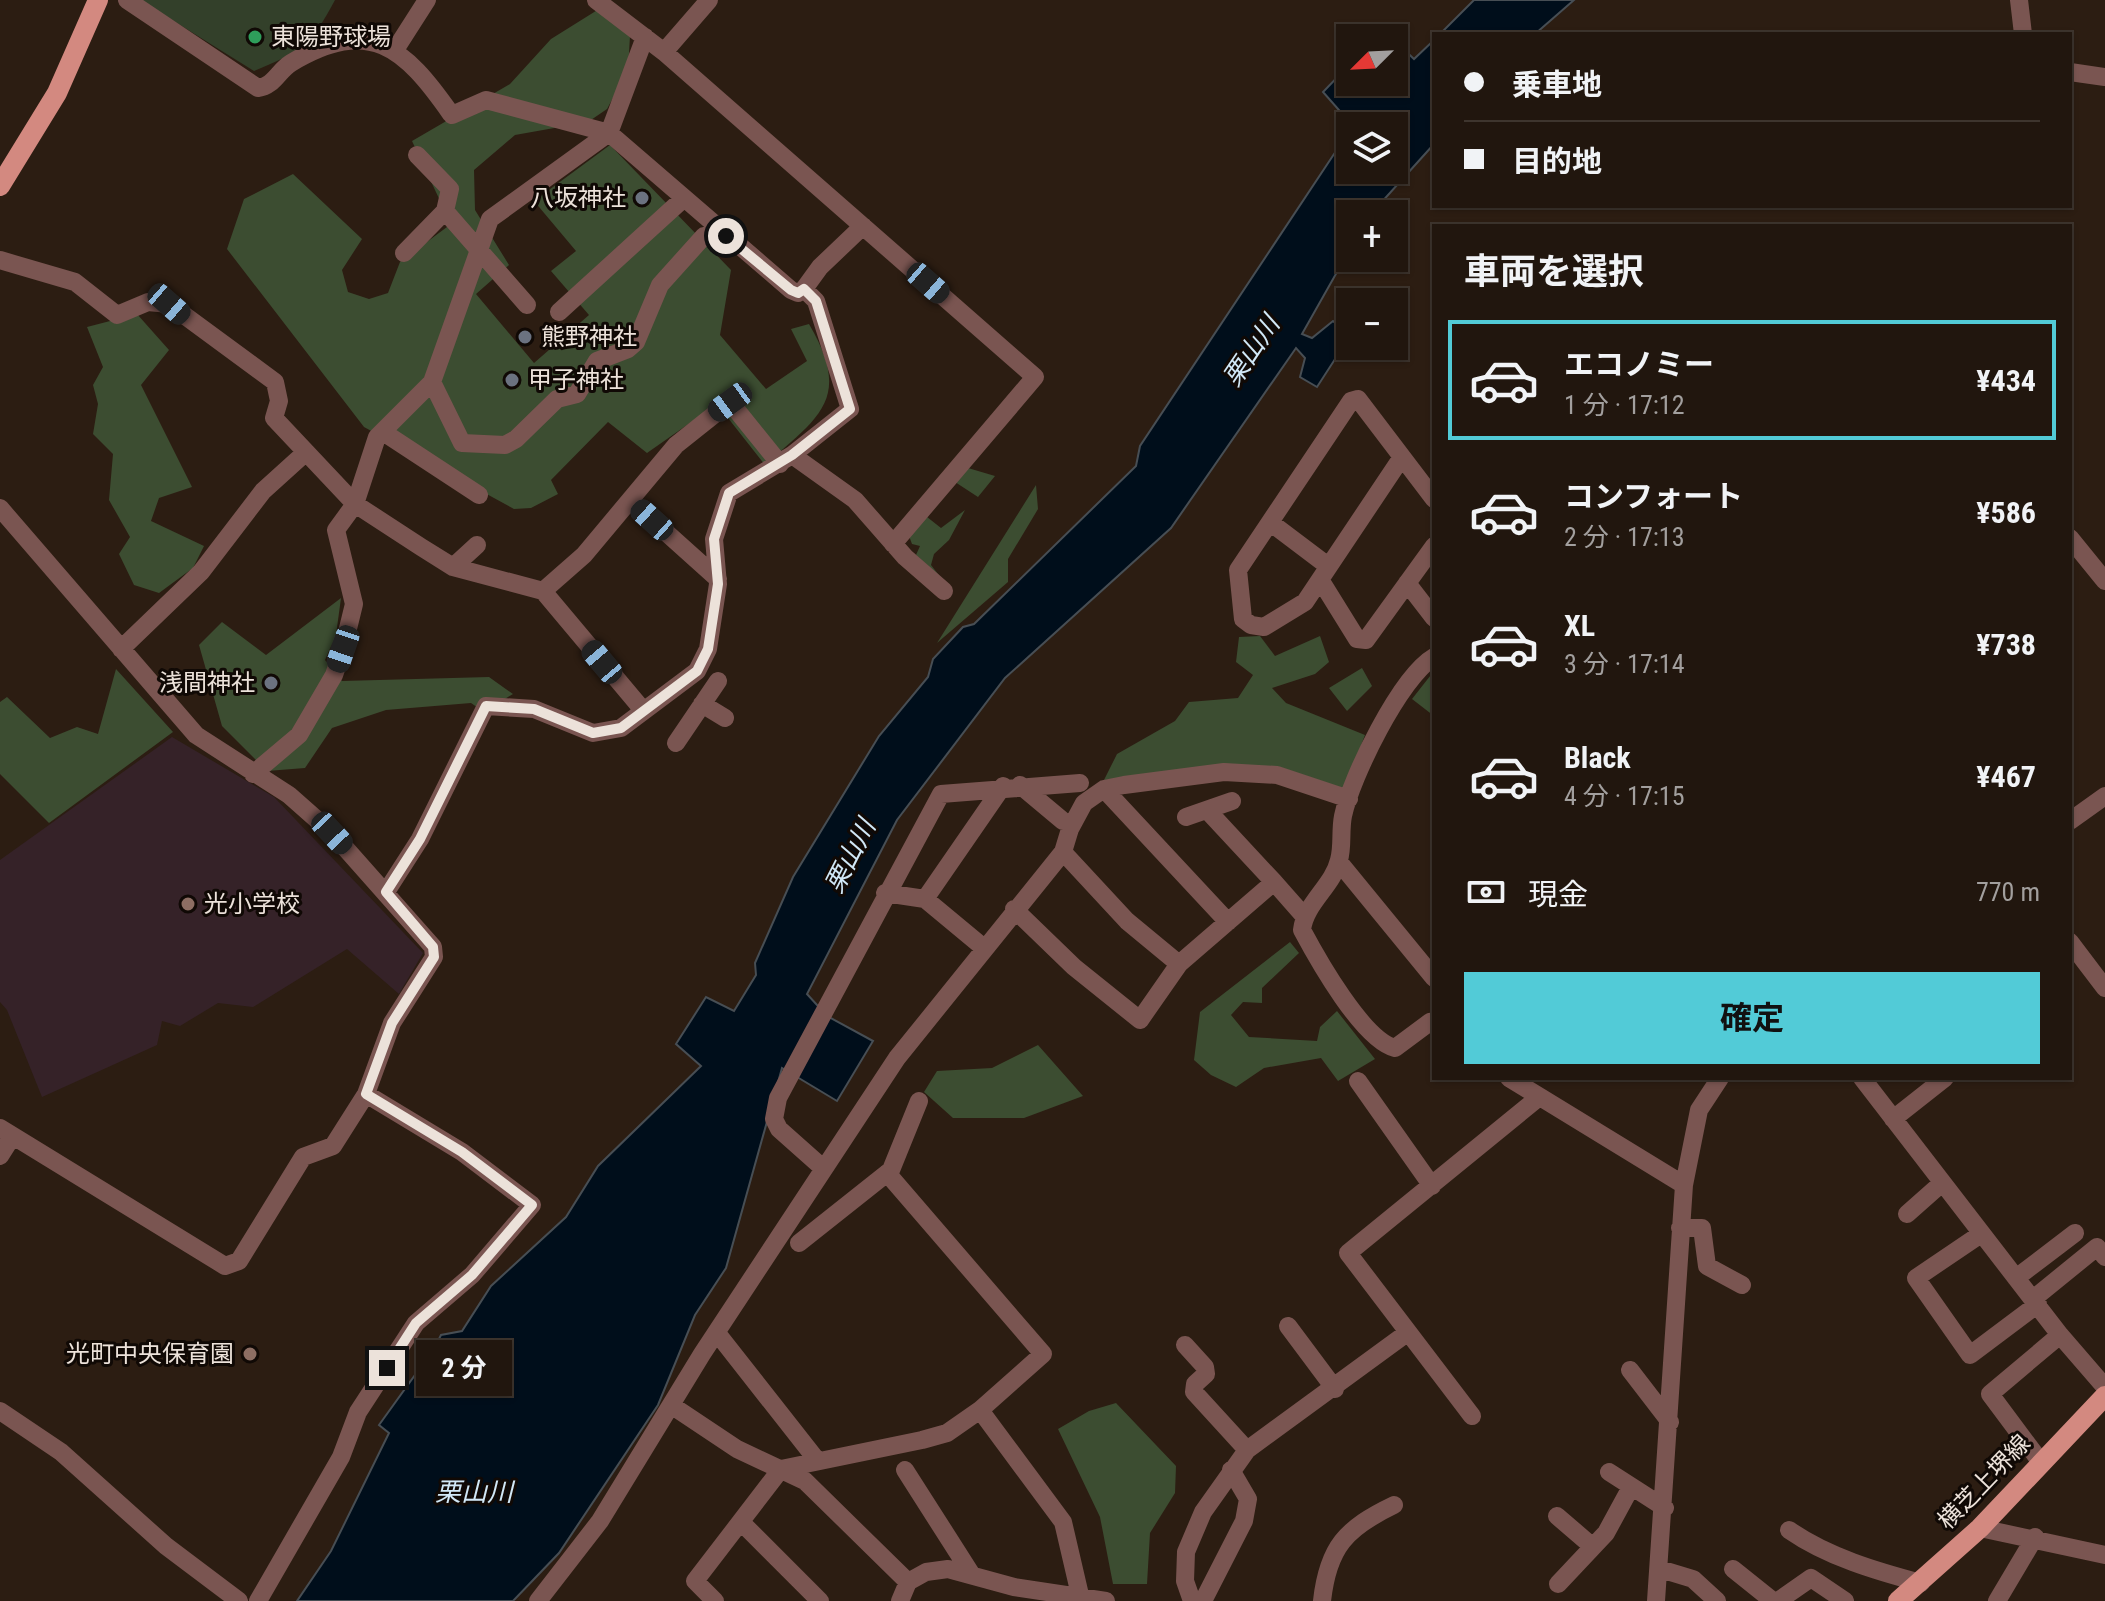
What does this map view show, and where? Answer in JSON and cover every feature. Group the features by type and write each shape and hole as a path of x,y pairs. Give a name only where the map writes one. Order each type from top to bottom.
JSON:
{"main road":[{"path":"0,186 57,93 98,0"},
{"name":"横芝上堺線","path":"1898,1601 1980,1528 2040,1461 2105,1396"}],"street":[{"path":"127,0 258,88 273,82 285,67 332,42 359,39 384,44 395,50 424,76 451,115 486,100 609,133 683,199 798,293 863,226"},
{"path":"395,50 427,0"},
{"path":"664,52 709,0"},
{"path":"2019,0 2023,32"},
{"path":"599,1 664,52 1035,377 893,544"},
{"path":"253,774 299,735 334,675 354,604 336,530 355,504 366,461 377,437 432,382 490,219 609,133 645,37"},
{"path":"2072,72 2105,77"},
{"path":"404,253 445,211 450,189 417,155"},
{"path":"559,312 683,199"},
{"path":"445,211 477,252 527,305"},
{"path":"432,382 462,443 505,445 516,439 557,399 577,394 597,361 628,349 636,342 660,285 704,236"},
{"path":"0,260 75,282 117,315 148,302 169,304 275,382 279,401 274,418 355,504 453,567 543,591 642,709"},
{"path":"386,892 420,839 486,706 534,709 593,733 621,728 642,709 697,671 708,649 718,579 714,539 729,493 786,459 850,409 816,301 804,289"},
{"path":"1402,457 1305,602 1264,627 1251,625 1243,619 1238,570 1351,401 1358,399 1432,496"},
{"path":"543,591 584,555 682,438 730,402 786,459 855,500 893,544 944,591"},
{"path":"383,432 479,495"},
{"path":"121,649 201,572 263,491 305,453"},
{"path":"630,500 718,579"},
{"path":"0,508 196,735 289,795 311,814 386,892 433,947 434,957 392,1023 366,1094 333,1146 303,1157 239,1261 225,1266 6,1133 0,1156"},
{"path":"1271,523 1324,573 1357,639 1366,640 1432,549"},
{"path":"2072,540 2105,581"},
{"path":"453,567 477,545"},
{"path":"1407,583 1432,615"},
{"path":"1432,659 1386,715 1343,815 1339,862 1304,916 1302,930 1364,1025 1386,1046 1395,1048 1432,1024"},
{"path":"676,743 718,681"},
{"path":"702,704 725,718"},
{"path":"538,1601 600,1521 717,1333 897,1058 1063,852 1070,829 1084,803 1104,789 1224,772 1277,775 1349,799"},
{"path":"824,1169 779,1129 774,1119 778,1098 885,893 941,794 1011,786 1080,783"},
{"path":"1011,786 1063,821"},
{"path":"925,899 1011,786"},
{"path":"1104,789 1228,922"},
{"path":"2072,820 2105,796"},
{"path":"1186,817 1232,801"},
{"path":"1207,810 1304,916"},
{"path":"1063,852 1127,921 1179,964"},
{"path":"1339,862 1432,976"},
{"path":"1014,909 1074,967 1140,1020 1179,964 1274,882"},
{"path":"885,893 925,899 984,948"},
{"path":"2072,945 2105,988"},
{"path":"1512,1080 1684,1185"},
{"path":"1656,1601 1665,1508 1684,1185 1699,1110 1719,1080"},
{"path":"1864,1080 2060,1335 2105,1387"},
{"path":"1893,1119 1942,1080"},
{"path":"1358,1081 1432,1186"},
{"path":"258,1601 341,1457 358,1412 416,1323 472,1275 532,1205 462,1152 366,1094"},
{"path":"1472,1416 1348,1253 1538,1098"},
{"path":"799,1243 891,1170 919,1101"},
{"path":"715,1601 695,1581 781,1469 947,1433 980,1410 1043,1354 887,1173"},
{"path":"1907,1214 1942,1183"},
{"path":"1680,1228 1702,1228 1707,1266 1742,1285"},
{"path":"2016,1278 2075,1233"},
{"path":"1981,1234 1916,1278 1970,1355 2097,1247 2105,1257"},
{"path":"1288,1326 1335,1389"},
{"path":"717,1333 816,1459"},
{"path":"1192,1601 1185,1581 1186,1552 1203,1512 1247,1450 1335,1389 1407,1333"},
{"path":"2040,1461 1990,1394 2060,1335"},
{"path":"1185,1345 1205,1367 1206,1374 1195,1384 1194,1392 1247,1450"},
{"path":"1630,1370 1670,1422"},
{"path":"671,1405 737,1449 805,1481 908,1582"},
{"path":"900,1601 908,1582 926,1572 948,1569 1014,1587 1090,1598 1063,1522 980,1410"},
{"path":"0,1411 61,1452 166,1546 239,1601"},
{"path":"905,1470 972,1575"},
{"path":"1203,1601 1244,1521 1248,1499 1231,1470"},
{"path":"1609,1472 1665,1508"},
{"path":"1558,1584 1606,1533 1631,1487"},
{"path":"1322,1601 1328,1564 1338,1545 1356,1525 1394,1505"},
{"path":"1557,1516 1593,1547"},
{"path":"741,1522 820,1601"},
{"path":"1980,1528 2035,1537 2105,1555"},
{"path":"1789,1530 1812,1546 1875,1571 1921,1583"},
{"path":"1997,1601 2035,1537"},
{"path":"1660,1569 1693,1579 1717,1601"},
{"path":"1733,1569 1775,1601 1811,1578 1845,1601"}],"shaded area":[{"name":"光小学校","path":"172,737 274,797 423,953 399,994 347,949 253,1007 218,1003 180,1026 162,1021 157,1045 42,1097 7,1010 0,1002 0,860"}],"green space":[{"name":"東陽野球場","path":"140,0 335,0 319,27 303,45 254,71"},
{"path":"599,9 630,36 628,70 607,109 588,122 515,135 474,170 475,210 509,265 476,294 534,363 589,315 551,271 576,251 534,201 610,145 731,270 720,335 766,389 807,361 791,329 809,324 822,350 829,389 824,405 814,419 765,465 717,404 647,453 608,422 551,480 558,494 531,508 514,509 364,427 227,249 244,199 293,174 362,239 342,270 348,292 369,299 388,293 400,262 451,224 412,141 510,84 551,39"},
{"path":"137,314 169,350 141,385 192,487 159,498 151,521 204,546 193,568 159,593 134,585 119,554 130,537 109,500 113,454 93,434 98,404 93,385 103,367 87,327"},
{"path":"968,468 995,476 978,497 955,482"},
{"path":"1036,485 1038,509 1008,559 1008,582 937,643"},
{"path":"965,510 949,540 934,554 931,565 941,578 916,555 920,546 912,544 905,525 922,513 941,528"},
{"path":"341,598 336,635 325,660 342,681 489,677 513,694 484,712 471,703 386,710 332,728 305,768 267,771 222,726 199,645 222,622 266,655"},
{"path":"1260,636 1275,656 1320,636 1329,662 1315,674 1272,688 1286,703 1365,735 1344,790 1274,769 1104,780 1117,754 1175,721 1189,702 1238,698 1253,675 1236,662 1239,637"},
{"path":"1362,668 1372,686 1347,711 1329,688"},
{"path":"116,669 173,732 49,823 0,774 0,702 7,697 50,738 77,727 98,734"},
{"path":"1432,674 1432,714 1412,699"},
{"path":"1290,942 1299,953 1262,988 1262,1003 1243,1002 1231,1015 1249,1037 1317,1041 1320,1027 1337,1011 1375,1059 1338,1081 1321,1058 1264,1068 1236,1087 1211,1075 1194,1060 1200,1012"},
{"path":"1038,1045 1083,1096 1024,1118 953,1118 924,1092 937,1071 992,1068"},
{"path":"1116,1403 1176,1466 1175,1493 1150,1533 1147,1584 1113,1584 1100,1517 1058,1429 1089,1411"}],"water":[{"path":"1474,0 1574,0 1537,32 1442,32"},
{"name":"栗山川","path":"1432,42 1432,146 1408,173 1408,112 1341,112 1323,92 1336,79 1336,96 1408,96 1408,53 1414,59"},
{"name":"栗山川","path":"1336,151 1336,184 1398,184 1384,200 1336,200 1337,272 1302,334 1312,338 1333,321 1336,324 1336,358 1317,387 1300,377 1305,358 1296,348 1171,528 1005,678 897,820 807,994 827,1016 873,1041 837,1101 782,1068 726,1268 695,1315 658,1405 559,1553 513,1601 297,1601 331,1551 389,1433 379,1425 428,1357 471,1388 480,1374 437,1343 441,1335 462,1331 491,1286 566,1217 598,1166 701,1066 676,1044 706,997 734,1011 756,975 755,963 793,877 879,736 928,677 933,659 963,627 974,624 1136,466 1140,446"}],"place":[{"name":"東陽野球場","path":"255,37"},
{"name":"八坂神社","path":"642,198"},
{"name":"熊野神社","path":"525,337"},
{"name":"甲子神社","path":"512,380"},
{"name":"浅間神社","path":"271,683"},
{"name":"光小学校","path":"188,904"},
{"name":"光町中央保育園","path":"250,1354"}],"route":[{"path":"387,1368 416,1323 472,1275 532,1205 462,1152 366,1094 392,1023 434,957 433,947 386,892 420,839 486,706 534,709 593,733 621,728 642,709 697,671 708,649 718,584 714,539 729,493 759,478 850,409 816,301 804,289 798,293 791,290 726,236"}]}
